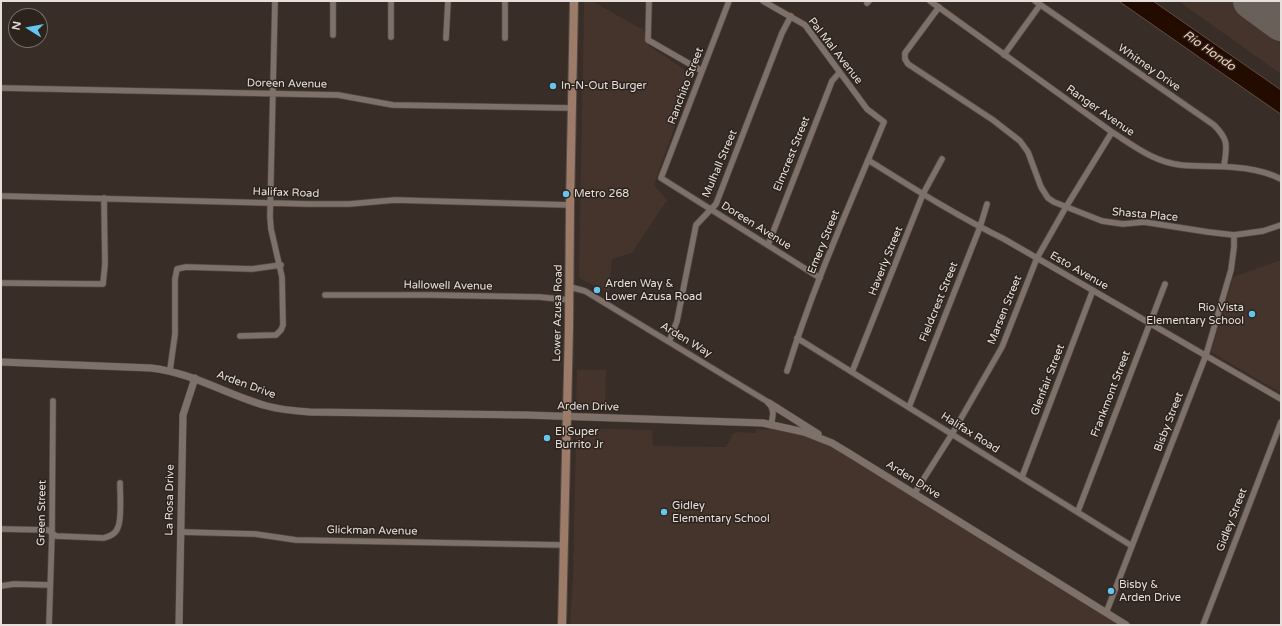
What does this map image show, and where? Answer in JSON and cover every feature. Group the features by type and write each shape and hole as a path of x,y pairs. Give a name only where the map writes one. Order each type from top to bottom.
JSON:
{"main road":[{"name":"Lower Azusa Road","path":"562,625 570,300 570,205 574,1"}],"street":[{"path":"240,336 276,335 281,330 283,325 281,265 271,229 270,203 275,1"},
{"path":"333,1 333,35"},
{"path":"391,1 391,37"},
{"path":"446,38 448,1"},
{"path":"505,1 505,38"},
{"path":"649,1 648,40 702,71"},
{"name":"Ranchito Street","path":"661,178 729,1"},
{"name":"Pal Mal Avenue","path":"763,1 805,25 867,109 884,122"},
{"name":"Ranger Avenue","path":"930,1 1142,152 1167,162 1181,165 1246,168 1264,172 1281,179"},
{"name":"Whitney Drive","path":"1035,1 1214,125 1222,132 1226,140 1224,166"},
{"path":"1004,55 1040,5"},
{"name":"Shasta Place","path":"939,7 910,45 905,53 905,59 908,64 993,120 1020,141 1028,152 1041,187 1048,198 1066,207 1102,221 1123,224 1144,222 1208,232 1234,234 1263,231 1281,225"},
{"name":"Mulhall Street","path":"669,342 677,321 696,224 716,204 782,33 791,16"},
{"name":"Elmcrest Street","path":"768,245 832,81 840,73"},
{"name":"Doreen Avenue","path":"1,88 338,95 393,105 572,108"},
{"name":"Emery Street","path":"787,370 797,338 820,278 884,122"},
{"name":"Marsen Street","path":"914,494 952,434 1002,347 1037,258 1112,132"},
{"name":"Haverly Street","path":"852,372 923,194 942,159"},
{"name":"Esto Avenue","path":"868,160 980,227 1004,239 1281,399"},
{"name":"Doreen Avenue","path":"661,178 820,278"},
{"name":"Halifax Road","path":"1,196 332,204 394,200 570,205"},
{"path":"1,283 102,284 104,264 104,198"},
{"name":"Fieldcrest Street","path":"908,407 980,227 987,204"},
{"name":"Bisby Street","path":"1106,613 1206,355 1231,270 1234,234"},
{"path":"170,370 175,334 175,279 177,269 186,267 252,269 281,265"},
{"name":"Frankmont Street","path":"1078,511 1165,284"},
{"name":"Arden Way","path":"570,287 585,291 769,403"},
{"name":"Glenfair Street","path":"1022,477 1093,290"},
{"name":"Hallowell Avenue","path":"325,295 540,297 570,300"},
{"name":"Halifax Road","path":"797,338 1078,511 1132,546"},
{"name":"Arden Drive","path":"1,362 170,370 267,406 285,410 310,412 526,415 748,422 763,423 804,432 832,443 1126,625"},
{"name":"La Rosa Drive","path":"179,625 183,415 195,378"},
{"name":"Green Street","path":"49,625 52,533 53,401"},
{"path":"769,403 773,407 774,412 771,425"},
{"path":"769,403 832,443"},
{"name":"Gidley Street","path":"1203,625 1281,422"},
{"path":"1,529 48,530 56,536 104,538 114,534 118,527 120,519 120,483"},
{"name":"Glickman Avenue","path":"180,532 255,534 296,540 564,545"},
{"path":"1,586 14,584 50,585"}],"shaded area":[{"path":"584,1 592,1 638,27 643,28 648,45 691,74 692,77 654,185 667,200 632,253 612,259 609,293 581,279 579,276"},
{"path":"1178,1 1281,1 1281,74"},
{"name":"Rio Vista Elementary School","path":"1281,260 1281,393 1211,352 1233,277"},
{"path":"577,370 606,370 605,408 580,408 576,404"},
{"path":"771,425 832,443 1126,625 570,625 573,576 576,437 578,428 652,430 653,446 726,447 733,434 737,432 756,433 756,429 768,430"}],"water":[{"name":"Rio Hondo","path":"1119,1 1153,1 1281,90 1281,114"}],"runway":[{"path":"1251,1 1281,23"}],"place":[{"name":"In-N-Out Burger","path":"553,86"},
{"name":"Metro 268","path":"566,194"},
{"name":"Arden Way & Lower Azusa Road","path":"597,290"},
{"name":"Rio Vista Elementary School","path":"1252,314"},
{"name":"El Super Burrito Jr","path":"547,438"},
{"name":"Gidley Elementary School","path":"664,512"},
{"name":"Bisby & Arden Drive","path":"1111,591"}]}
